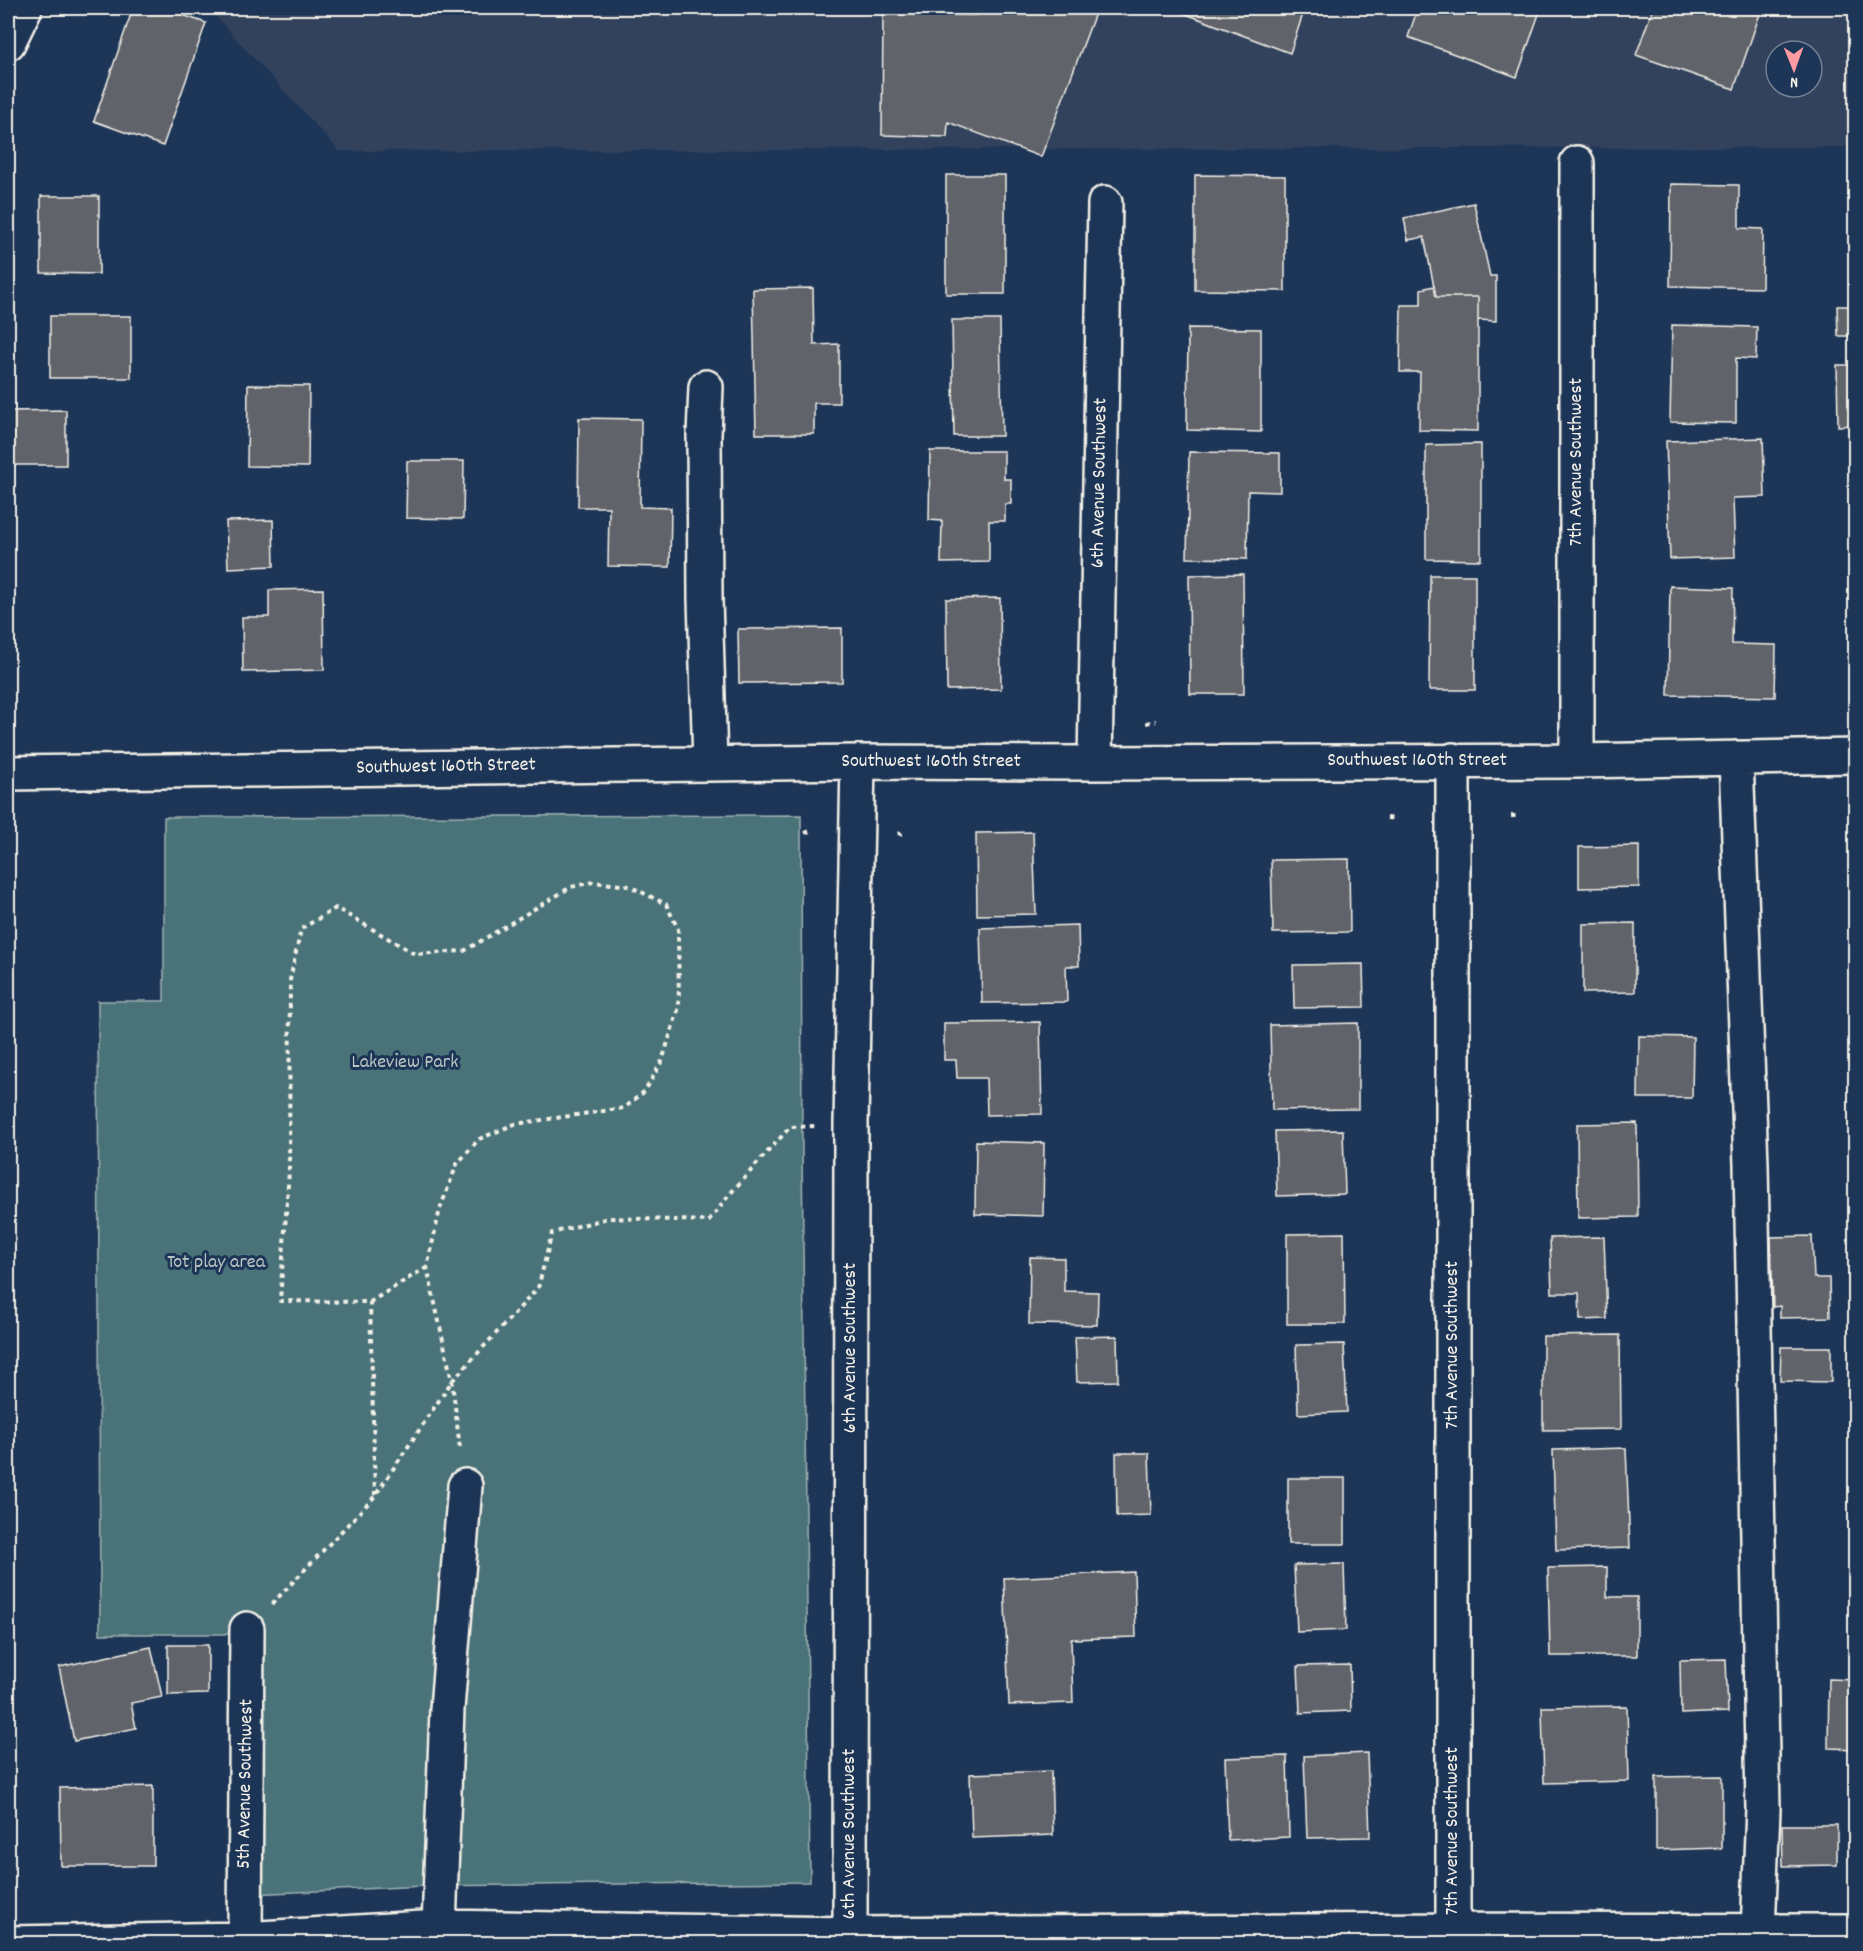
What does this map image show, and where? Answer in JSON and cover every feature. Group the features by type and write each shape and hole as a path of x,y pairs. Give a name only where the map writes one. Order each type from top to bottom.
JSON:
{"street":[{"path":"8,43 26,8"},
{"name":"7th Avenue Southwest","path":"1577,163 1577,761"},
{"name":"6th Avenue Southwest","path":"1095,763 1105,203"},
{"path":"706,387 705,576 710,764"},
{"name":"Southwest 160th Street","path":"8,773 858,762 1577,761 1856,756"},
{"path":"1736,758 1751,1164 1763,1809 1758,1931"},
{"name":"7th Avenue Southwest","path":"1453,760 1453,1930"},
{"name":"6th Avenue Southwest","path":"850,1934 851,1124 858,762"},
{"path":"439,1927 447,1709 465,1486"},
{"name":"5th Avenue Southwest","path":"245,1938 247,1629"},
{"path":"8,1943 245,1938 439,1927 850,1934 1453,1930 1856,1931"}],"path":[{"path":"1145,723 1156,721"},
{"path":"1511,816 1519,816"},
{"path":"1387,818 1396,819"},
{"path":"427,1267 370,1302 280,1301 289,1171 290,980 301,929 336,908 416,954 464,951 571,887 593,882 629,886 666,904 678,929 679,1007 662,1061 645,1092 624,1108 515,1124 479,1139 457,1164 440,1209 427,1267 452,1381 465,1486"},
{"path":"247,1629 375,1496 452,1381 538,1288 552,1233 608,1218 709,1221 729,1195 790,1127 851,1124"},
{"path":"370,1302 375,1496"}],"shaded area":[{"path":"208,8 1855,8 1855,147 339,151"}],"green space":[{"name":"Lakeview Park","path":"801,815 802,1149 810,1882 426,1886 252,1894 252,1634 100,1634 98,1001 164,1001 164,817"}],"building":[{"path":"133,8 162,8 206,23 163,146 94,121"},
{"path":"979,8 1097,8 1041,157 948,122 947,137 882,135 883,14 976,15"},
{"path":"1179,8 1305,8 1290,53 1178,11"},
{"path":"1418,8 1541,8 1517,77 1408,37"},
{"path":"1653,8 1762,8 1734,89 1636,55"},
{"path":"946,175 1005,175 1005,294 946,294"},
{"path":"1195,175 1285,176 1285,291 1195,290"},
{"path":"1671,184 1739,185 1739,228 1763,229 1762,288 1670,286"},
{"path":"41,196 99,196 99,274 41,273"},
{"path":"1474,203 1490,276 1496,276 1496,321 1478,320 1478,297 1436,297 1424,237 1408,240 1404,218"},
{"path":"1434,286 1436,297 1478,297 1478,431 1419,430 1420,372 1400,372 1401,305 1421,305 1421,289"},
{"path":"813,288 814,345 839,344 839,403 814,403 814,434 756,434 753,289"},
{"path":"1837,306 1856,306 1856,336 1838,336"},
{"path":"50,316 131,316 131,378 50,378"},
{"path":"952,320 1000,320 1002,436 954,436"},
{"path":"1672,325 1757,327 1756,359 1736,358 1736,423 1670,422"},
{"path":"1188,328 1261,329 1261,432 1187,430"},
{"path":"1837,365 1856,365 1856,425 1838,426"},
{"path":"248,385 309,386 308,467 247,466"},
{"path":"66,410 66,465 9,465 8,411"},
{"path":"579,418 641,419 640,507 671,508 670,567 608,566 609,507 578,507"},
{"path":"1763,438 1765,497 1733,498 1735,557 1670,559 1666,441"},
{"path":"1481,444 1481,560 1426,559 1426,445"},
{"path":"930,451 1004,451 1004,479 1011,479 1011,504 1005,504 1005,521 989,521 989,562 941,563 942,521 929,520"},
{"path":"1189,452 1280,453 1280,492 1248,491 1247,559 1187,558"},
{"path":"407,461 464,461 463,519 406,518"},
{"path":"273,520 274,566 228,568 226,521"},
{"path":"1243,574 1244,694 1190,694 1189,575"},
{"path":"1430,575 1475,575 1475,690 1429,690"},
{"path":"1670,586 1733,588 1732,644 1776,645 1775,697 1668,695"},
{"path":"323,589 324,670 243,672 242,617 269,617 269,590"},
{"path":"1000,598 1001,689 947,690 946,599"},
{"path":"842,628 842,682 739,683 738,629"},
{"path":"1033,832 1036,914 977,915 976,833"},
{"path":"1639,846 1639,887 1579,888 1579,847"},
{"path":"1349,859 1350,932 1273,933 1271,860"},
{"path":"1635,923 1635,992 1583,993 1583,924"},
{"path":"1078,925 1079,966 1066,966 1067,1002 982,1003 980,928"},
{"path":"1363,964 1364,1007 1294,1008 1293,965"},
{"path":"1040,1022 1042,1114 987,1115 986,1078 957,1078 956,1060 944,1060 944,1023"},
{"path":"1358,1023 1358,1109 1272,1110 1270,1025"},
{"path":"1639,1036 1693,1037 1692,1098 1638,1098"},
{"path":"1637,1123 1638,1217 1578,1218 1577,1124"},
{"path":"1343,1130 1345,1194 1277,1196 1275,1131"},
{"path":"976,1141 1044,1143 1043,1216 975,1214"},
{"path":"1344,1233 1345,1324 1287,1324 1287,1234"},
{"path":"1812,1236 1814,1278 1829,1278 1830,1317 1780,1318 1780,1306 1773,1307 1771,1237"},
{"path":"1604,1237 1607,1319 1580,1320 1579,1293 1552,1293 1550,1238"},
{"path":"1030,1257 1064,1258 1064,1291 1098,1292 1097,1325 1029,1324"},
{"path":"1620,1335 1621,1429 1543,1430 1543,1336"},
{"path":"1117,1336 1118,1381 1077,1382 1075,1337"},
{"path":"1344,1344 1347,1412 1298,1414 1296,1345"},
{"path":"1781,1347 1831,1347 1831,1382 1780,1381"},
{"path":"1626,1448 1630,1548 1556,1550 1553,1450"},
{"path":"1116,1453 1149,1453 1151,1515 1117,1516"},
{"path":"1854,1470 1856,1470 1856,1500 1853,1500"},
{"path":"1288,1478 1345,1478 1345,1544 1288,1544"},
{"path":"1344,1564 1346,1630 1297,1632 1294,1565"},
{"path":"1607,1567 1607,1597 1637,1597 1637,1656 1550,1656 1548,1568"},
{"path":"1134,1572 1136,1637 1071,1639 1073,1703 1009,1705 1004,1578"},
{"path":"168,1645 208,1645 208,1694 168,1695"},
{"path":"151,1647 162,1697 131,1703 136,1728 74,1741 59,1667"},
{"path":"1726,1659 1728,1712 1681,1714 1680,1660"},
{"path":"1350,1665 1351,1711 1300,1713 1298,1666"},
{"path":"1829,1679 1856,1680 1856,1749 1828,1748"},
{"path":"1627,1706 1629,1781 1544,1783 1542,1707"},
{"path":"1367,1753 1370,1837 1307,1838 1304,1756"},
{"path":"1287,1756 1289,1837 1228,1840 1225,1758"},
{"path":"1051,1771 1053,1835 972,1838 970,1774"},
{"path":"1722,1776 1722,1848 1656,1850 1656,1777"},
{"path":"153,1786 153,1866 61,1866 60,1788"},
{"path":"1782,1825 1837,1825 1837,1865 1783,1866"}],"park label":[{"name":"Tot play area","path":"216,1263"}]}
